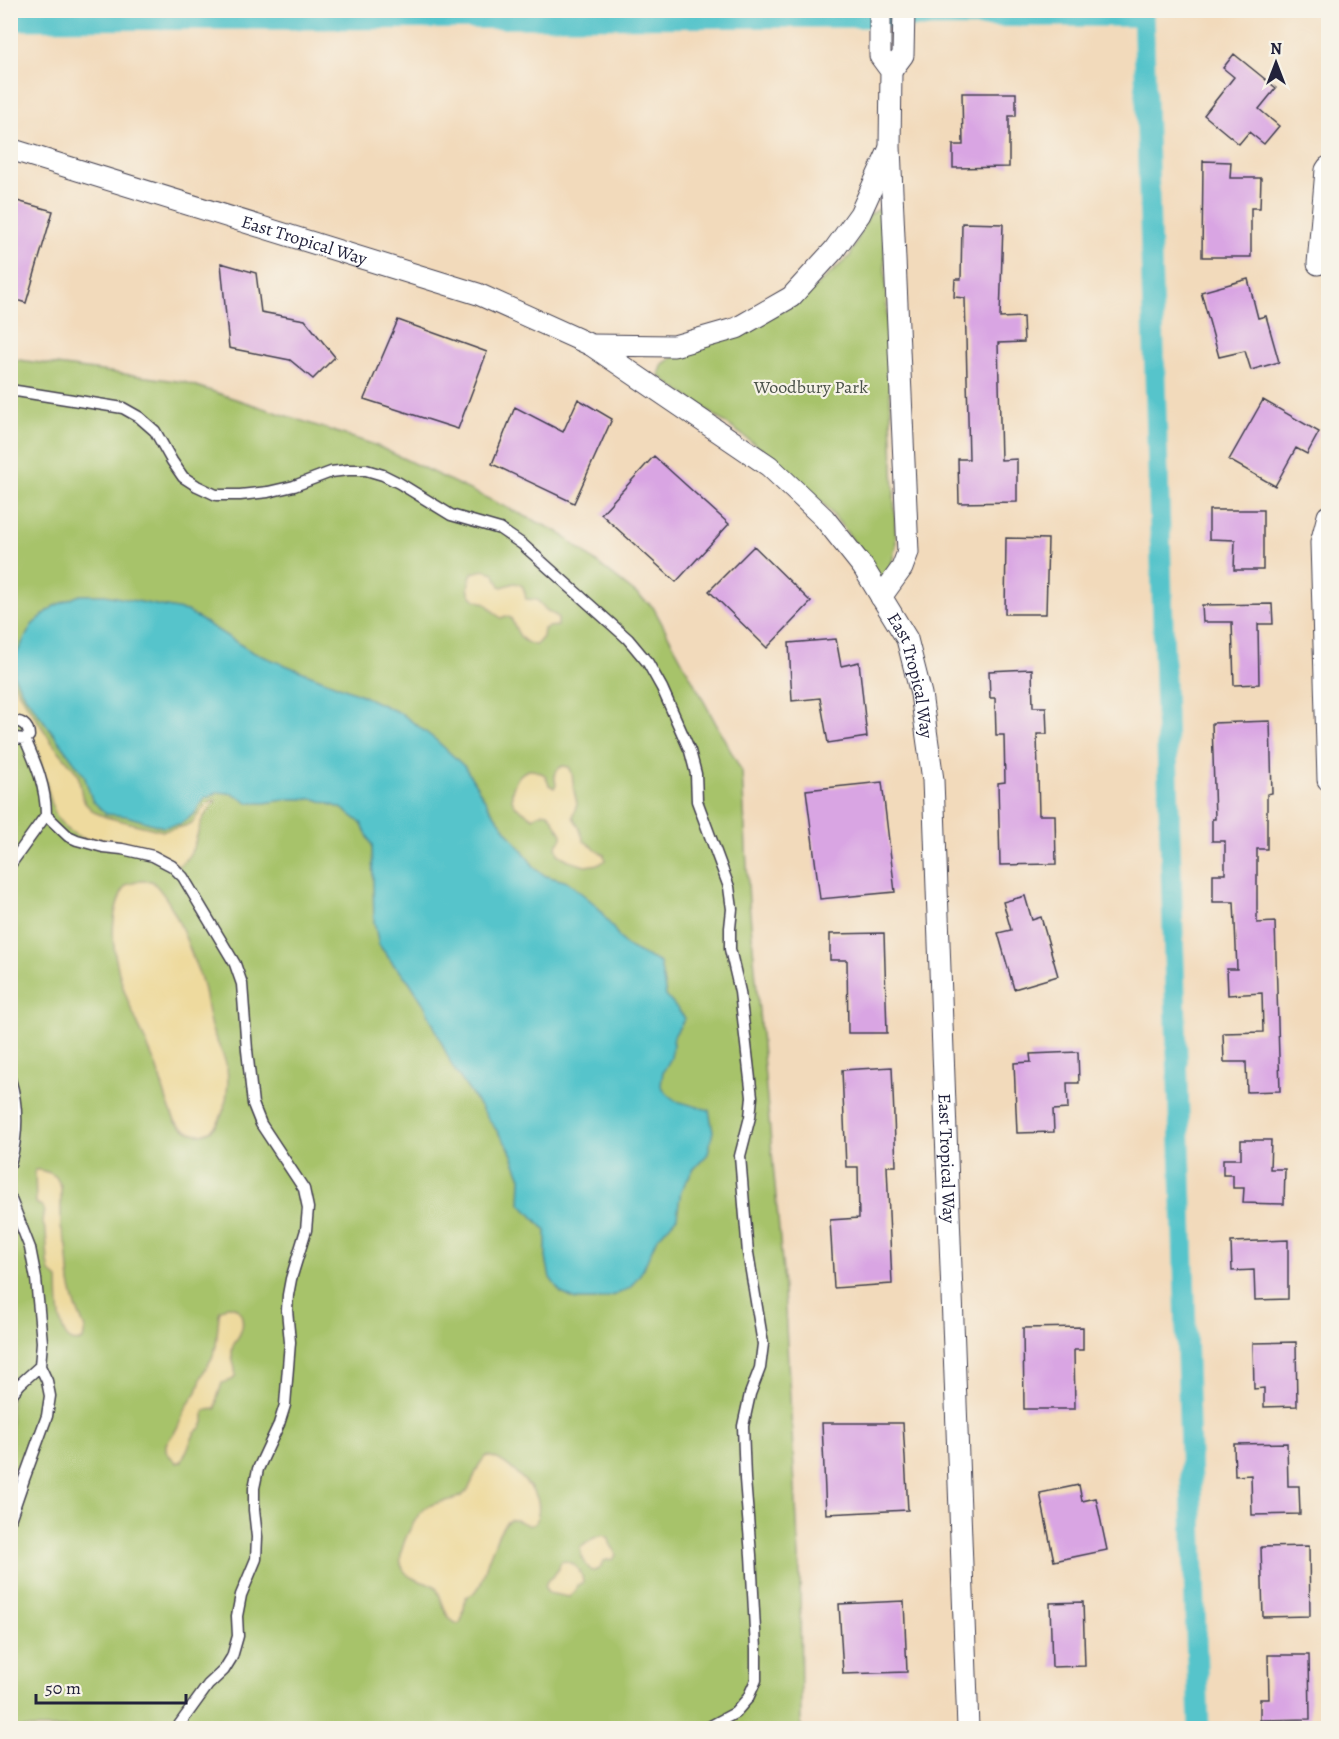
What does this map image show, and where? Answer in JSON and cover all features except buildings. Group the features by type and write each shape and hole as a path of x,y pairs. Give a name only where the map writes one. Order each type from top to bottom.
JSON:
{"street":[{"name":"East Tropical Way","path":"880,10 891,61 890,147 908,552 902,568 881,597"},
{"name":"East Tropical Way","path":"891,61 904,10"},
{"name":"East Tropical Way","path":"591,345 674,346 737,328 791,297 834,250 860,214 890,147"},
{"name":"East Tropical Way","path":"10,148 478,294 591,345 769,466 824,518 863,567 907,639 921,694 933,780 968,1728"},
{"path":"1318,264 1326,170 1329,166"},
{"path":"1328,517 1321,543 1329,780"}],"lane":[{"path":"10,390 123,408 139,417 155,431 183,477 216,495 268,492 294,486 331,472 366,470 383,475 451,515 500,529 522,544 628,639 648,663 662,688 690,751 696,774 697,801 729,887 732,909 730,949 740,992 752,1097 750,1117 740,1156 748,1253 763,1344 760,1368 750,1394 743,1426 756,1680 748,1698 735,1713 707,1728"},
{"path":"10,723 25,724 28,736 25,739"},
{"path":"10,734 15,738 25,739"},
{"path":"10,865 46,815 44,789 25,739"},
{"path":"46,815 68,836 97,846 153,856 172,866 183,877 235,964 242,984 253,1104 261,1124 304,1189 308,1208 306,1230 288,1295 290,1342 285,1405 279,1424 258,1469 254,1488 256,1559 242,1595 237,1616 238,1636 232,1657 224,1670 208,1685 177,1728"},
{"path":"10,1079 17,1109 17,1130 10,1164"},
{"path":"10,1197 30,1248 36,1279 42,1342 40,1366 47,1381 50,1396 47,1416 10,1520"},
{"path":"10,1396 20,1383 40,1366"}],"green space":[{"name":"Woodbury Park","path":"879,209 883,213 896,544 892,563 882,580 842,527 809,489 766,453 659,375 663,364 675,356 796,304 850,256 869,215"},
{"path":"11,359 184,382 375,445 558,532 653,607 742,772 749,903 783,1273 800,1575 801,1728 11,1728"}],"sand":[{"path":"484,570 494,573 502,587 514,583 520,585 526,599 537,600 546,610 558,617 558,626 544,629 543,637 536,645 526,642 520,636 511,618 506,616 501,618 486,604 470,595 469,585 472,573"},
{"path":"10,677 53,744 78,774 82,796 94,812 163,831 192,823 203,808 216,800 202,820 192,850 185,861 179,866 146,850 84,839 65,827 56,815 29,730 21,721 11,716"},
{"path":"563,766 569,767 572,773 577,803 573,817 584,841 604,855 605,860 600,864 585,866 558,854 556,846 562,835 551,816 546,812 533,818 515,805 512,800 514,785 522,773 531,770 545,775 549,785 554,788 555,774"},
{"path":"140,881 152,881 159,889 184,933 201,978 211,1027 226,1064 228,1087 224,1108 215,1126 208,1132 193,1133 183,1128 173,1118 156,1066 120,977 114,944 117,903 126,885"},
{"path":"35,1170 50,1173 56,1177 61,1186 61,1227 67,1246 70,1283 85,1329 83,1340 74,1342 67,1338 63,1330 60,1319 58,1279 50,1272 48,1262 46,1232 42,1221 44,1210 36,1203"},
{"path":"227,1306 236,1308 242,1318 241,1331 232,1349 235,1377 222,1383 216,1409 204,1412 204,1423 195,1432 182,1461 177,1463 168,1454 166,1444 197,1392 216,1346 220,1311"},
{"path":"487,1456 507,1465 527,1484 538,1500 538,1516 536,1522 531,1525 517,1520 506,1522 490,1556 481,1584 475,1592 466,1597 459,1624 447,1614 435,1586 406,1573 401,1562 401,1554 416,1518 427,1507 453,1499 466,1492 480,1464"},
{"path":"603,1535 609,1538 616,1555 613,1559 603,1561 599,1568 592,1571 584,1560 580,1548 594,1538"},
{"path":"563,1561 574,1565 580,1571 583,1579 583,1583 577,1585 569,1597 548,1593 545,1587"}],"water":[{"path":"80,595 105,595 187,611 252,652 357,693 402,714 436,740 465,767 491,810 536,869 546,876 568,882 597,906 625,945 660,963 666,996 685,1018 674,1036 671,1058 663,1072 661,1085 666,1093 676,1101 709,1110 713,1131 708,1154 693,1170 681,1190 677,1217 656,1240 643,1270 630,1288 596,1300 576,1300 561,1293 550,1278 546,1258 546,1231 520,1203 521,1178 509,1148 453,1068 425,1006 409,981 379,945 374,922 372,845 361,823 341,808 315,799 248,803 234,794 219,792 203,799 195,813 180,824 163,827 126,816 106,814 92,800 84,775 23,693 14,676 17,653 32,625 54,606"}],"waterway":[{"path":"1143,10 1199,1728"},
{"path":"10,20 1143,16"}]}
